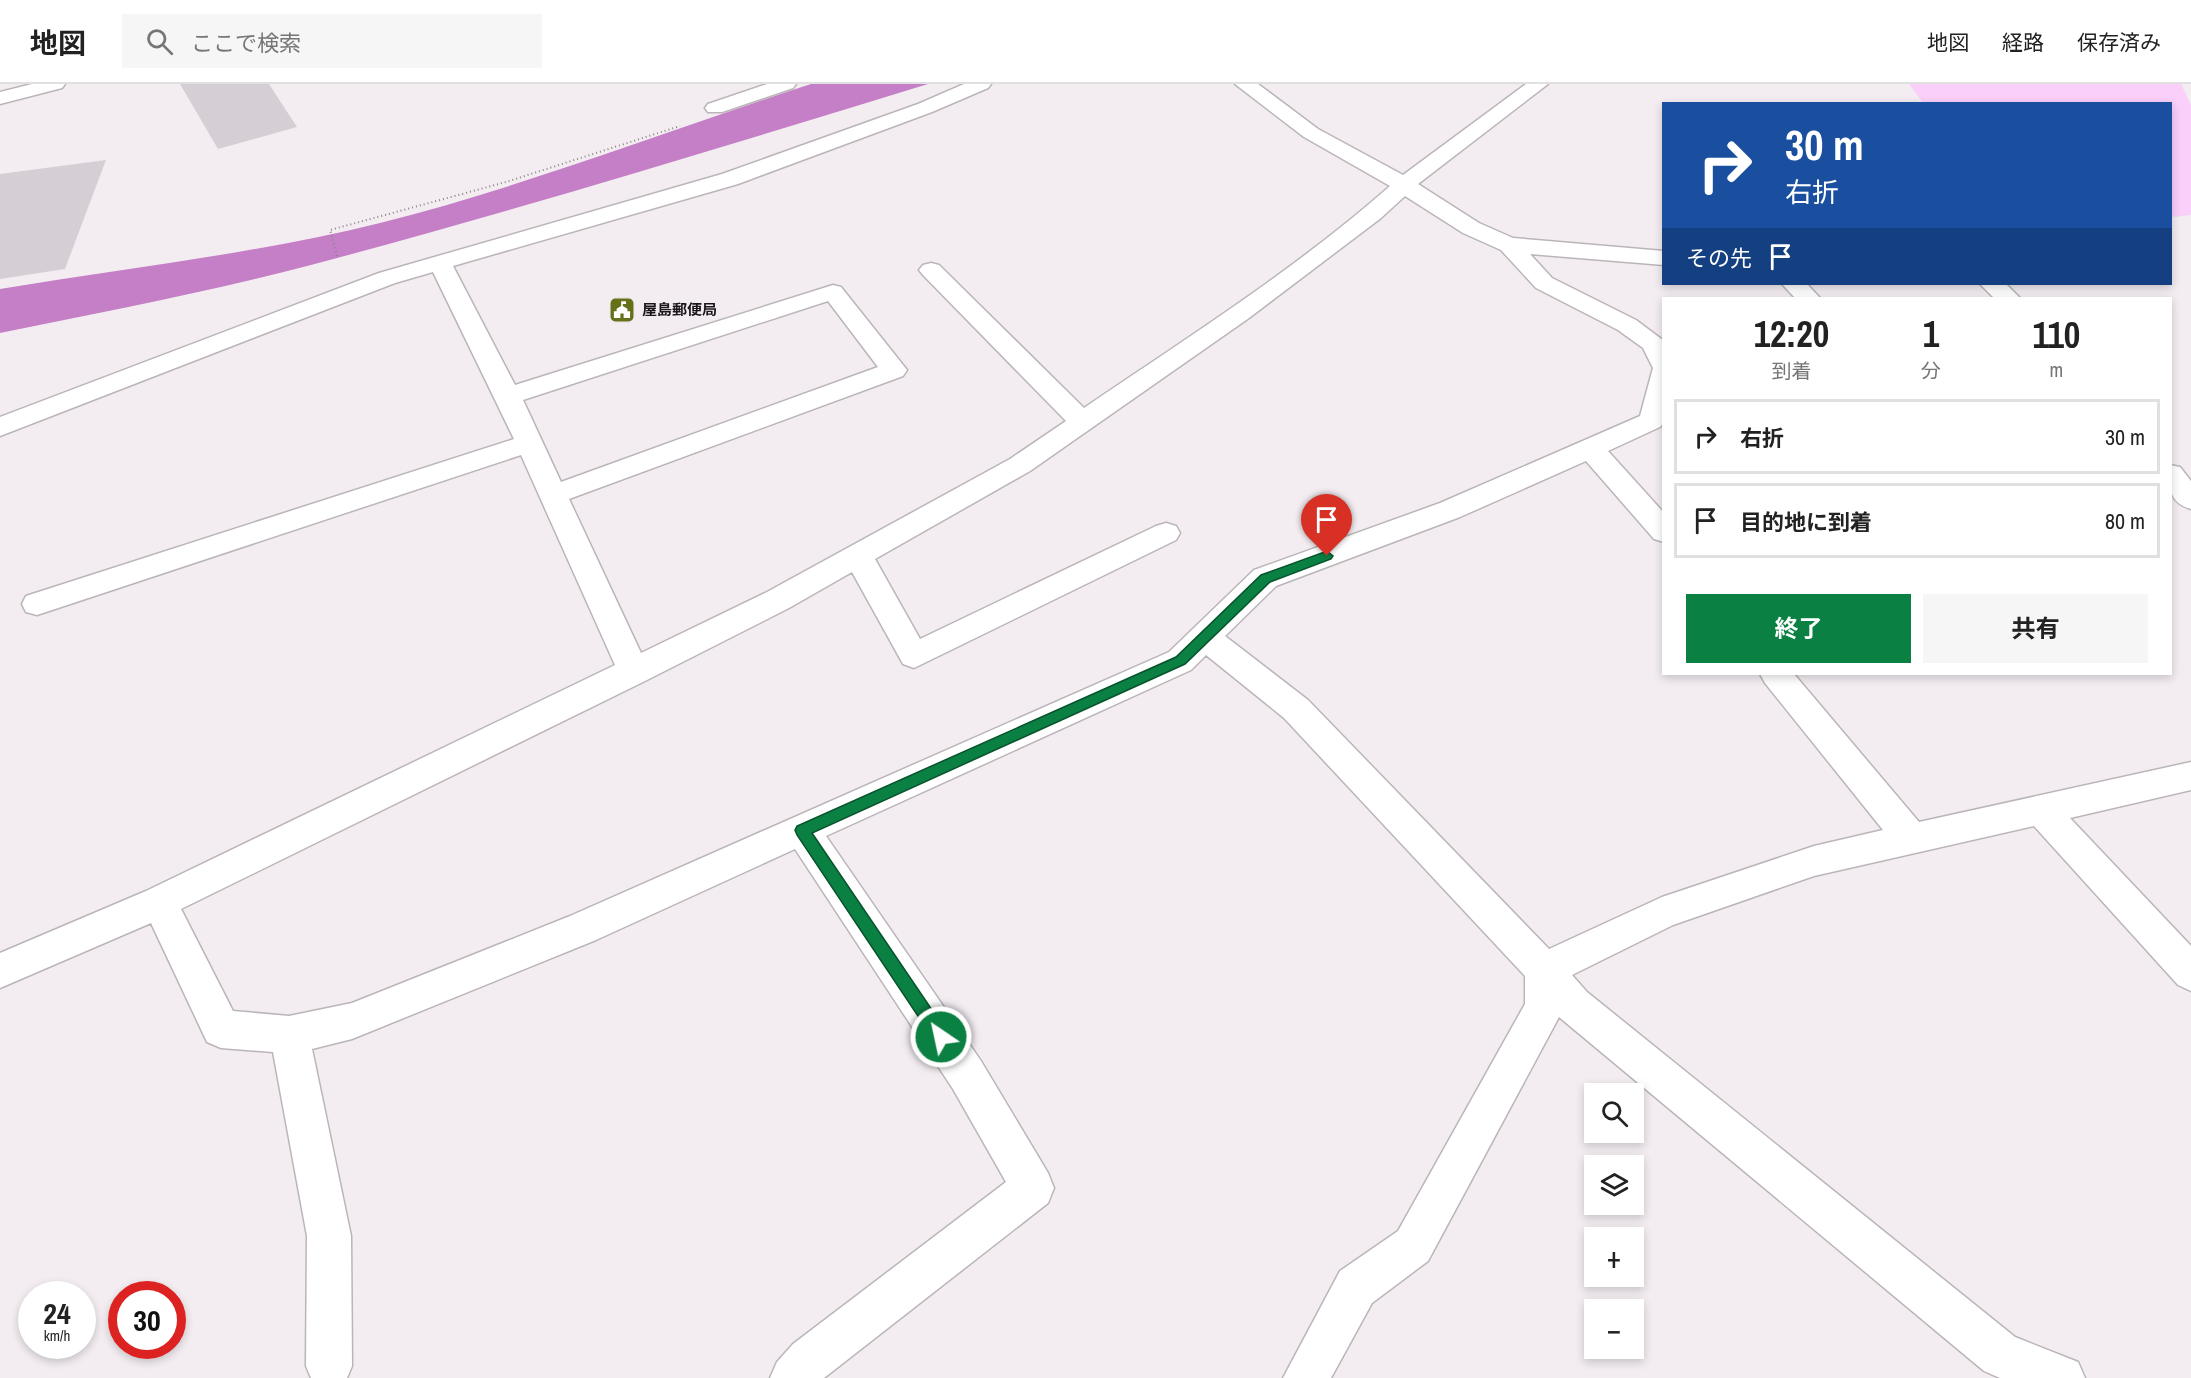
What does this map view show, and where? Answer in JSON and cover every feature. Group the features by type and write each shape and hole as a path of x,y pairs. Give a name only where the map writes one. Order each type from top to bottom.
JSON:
{"street":[{"path":"0,98 55,84"},
{"path":"715,108 738,91 786,84"},
{"path":"0,427 387,278 730,179 925,108 981,84"},
{"path":"1245,84 1311,133 1404,184 1471,228 1509,245 1662,258"},
{"path":"0,972 159,902 634,672 778,600 1020,465 1240,313 1373,213 1404,184 1538,84"},
{"path":"1509,245 1544,283 1627,325 1653,344 1662,364"},
{"path":"439,262 508,396 634,672"},
{"path":"932,270 1082,422"},
{"path":"1795,285 1807,297"},
{"path":"1993,285 2007,297"},
{"path":"508,396 833,292 894,370 553,495"},
{"path":"159,902 221,1029 289,1035 352,1021 583,928 1180,661 1265,579 1450,510 1651,421 1662,380"},
{"path":"38,604 529,444"},
{"path":"1590,448 1662,530"},
{"path":"2172,476 2191,499"},
{"path":"858,556 914,656 1166,533"},
{"path":"1205,637 1296,709 1544,970 1573,1005 2000,1355 2062,1378"},
{"path":"1777,675 1912,840"},
{"path":"1544,970 1662,913 1814,861 2191,776"},
{"path":"2042,811 2191,973"},
{"path":"793,1378 809,1360 1033,1188 967,1075 802,830"},
{"path":"1306,1378 1356,1287 1413,1246 1544,1007 1544,970"},
{"path":"289,1035 329,1236 329,1366"}],"path":[{"path":"338,262 330,230 402,213 566,165 715,113 715,108"}],"shaded area":[{"path":"811,84 928,84 543,200 311,265 195,293 0,333 0,289 238,252 380,223 543,175"},
{"path":"1909,84 2181,84 2191,105 2191,215 2172,216 2172,102 1922,102"}],"building":[{"path":"180,84 269,84 297,127 218,149"},
{"path":"106,160 65,269 0,279 0,174"}],"place":[{"name":"屋島郵便局","path":"622,310"}],"route":[{"path":"941,1037 802,830 1180,661 1265,579 1327,556"}]}
